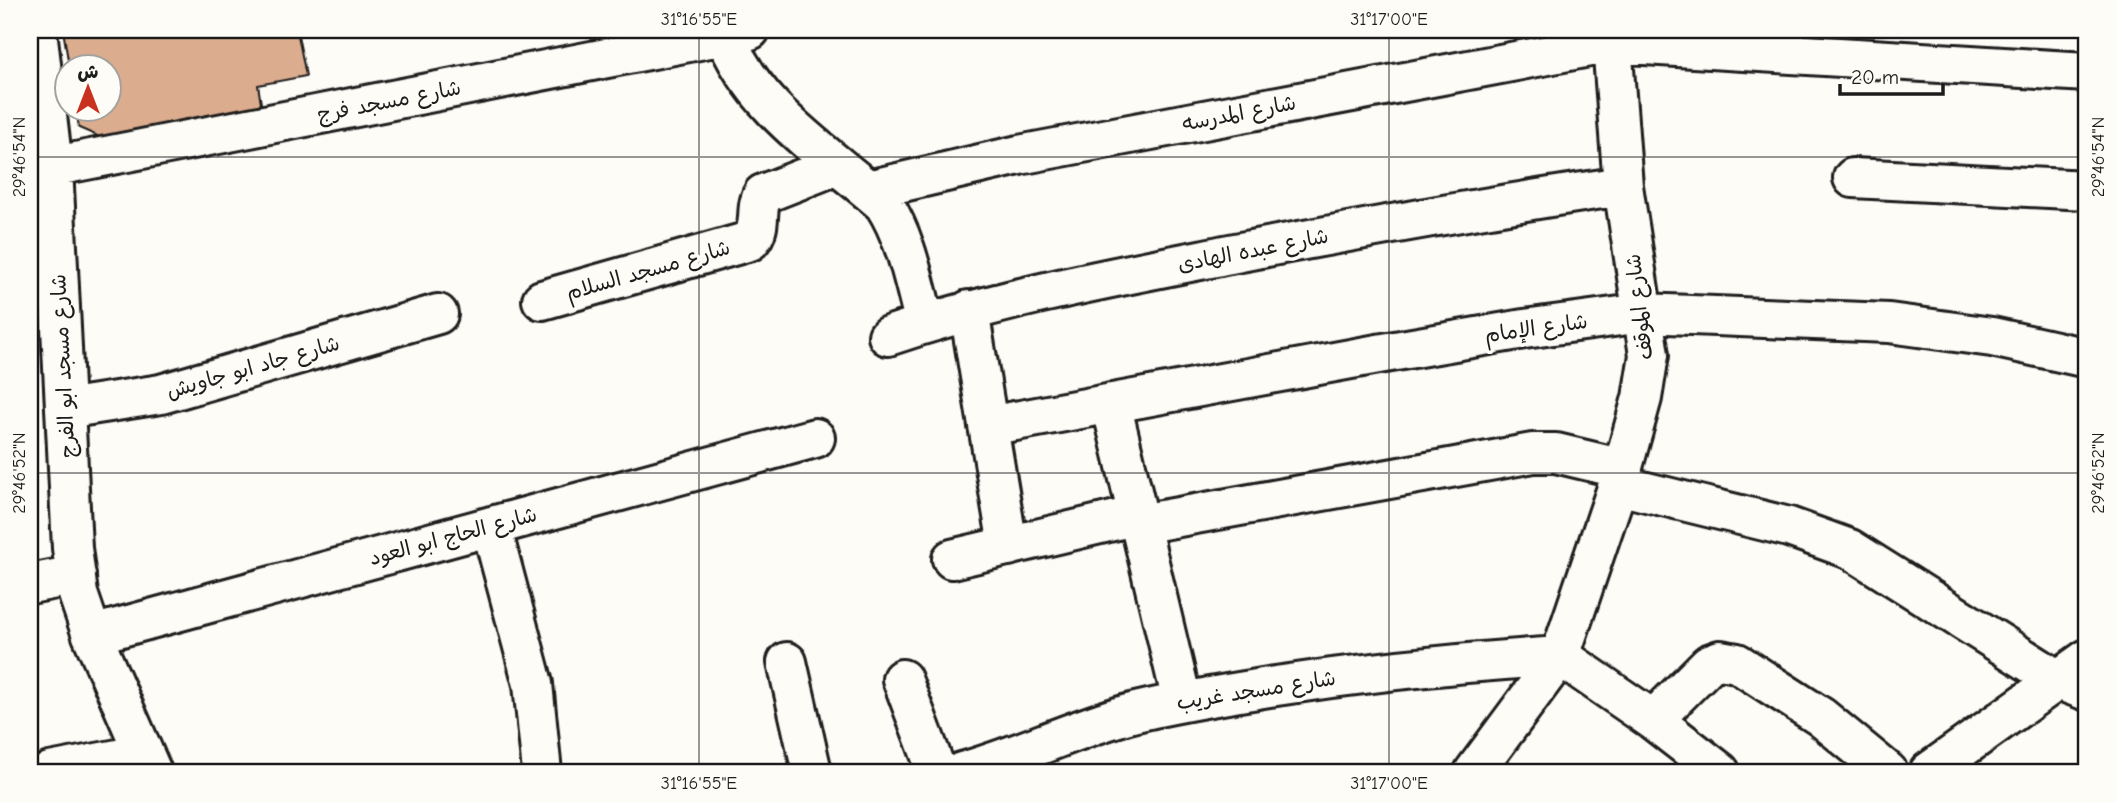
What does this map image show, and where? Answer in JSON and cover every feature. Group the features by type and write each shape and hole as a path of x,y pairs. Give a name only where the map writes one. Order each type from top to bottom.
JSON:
{"street":[{"name":"شارع مسجد ابو الفرج","path":"37,30 41,169 65,410 78,594 92,635 148,763"},
{"name":"شارع مسجد فرج","path":"41,169 733,32"},
{"path":"733,32 742,67 778,115 884,204 895,222 925,323"},
{"name":"شارع المدرسه","path":"868,190 1020,155 1611,36 2087,72"},
{"name":"شارع الموقف","path":"1475,772 1560,656 1621,477 1649,355 1623,186 1611,36"},
{"name":"شارع مسجد السلام","path":"542,300 750,241 758,228 759,203 763,194 837,165"},
{"path":"1853,178 2087,190"},
{"name":"شارع عبده الهادى","path":"888,336 969,310 1065,286 1471,207 1623,186"},
{"path":"969,310 1008,546"},
{"name":"شارع الإمام","path":"988,426 1524,329 1643,313 1889,323 1992,337 2087,358"},
{"name":"شارع جاد ابو جاويش","path":"65,410 161,394 438,314"},
{"path":"1111,403 1182,701"},
{"name":"شارع الحاج ابو العود","path":"92,635 815,438"},
{"path":"953,559 1139,519 1532,453 1556,453 1621,477 1789,527 1850,550 2077,677 1928,772"},
{"path":"491,526 533,684 542,772"},
{"path":"30,584 76,575"},
{"path":"1560,656 1653,720 1720,772"},
{"name":"شارع مسجد غريب","path":"962,772 1084,728 1182,701 1354,674 1560,656"},
{"path":"1653,720 1709,664 1720,660 1737,663 1821,717 1888,772"},
{"path":"787,662 812,772"},
{"path":"902,679 937,772"},
{"path":"50,772 148,763"}],"building":[{"path":"63,30 297,30 306,76 258,85 263,116 116,144 79,128 78,122 122,122 122,52 67,52"}]}
